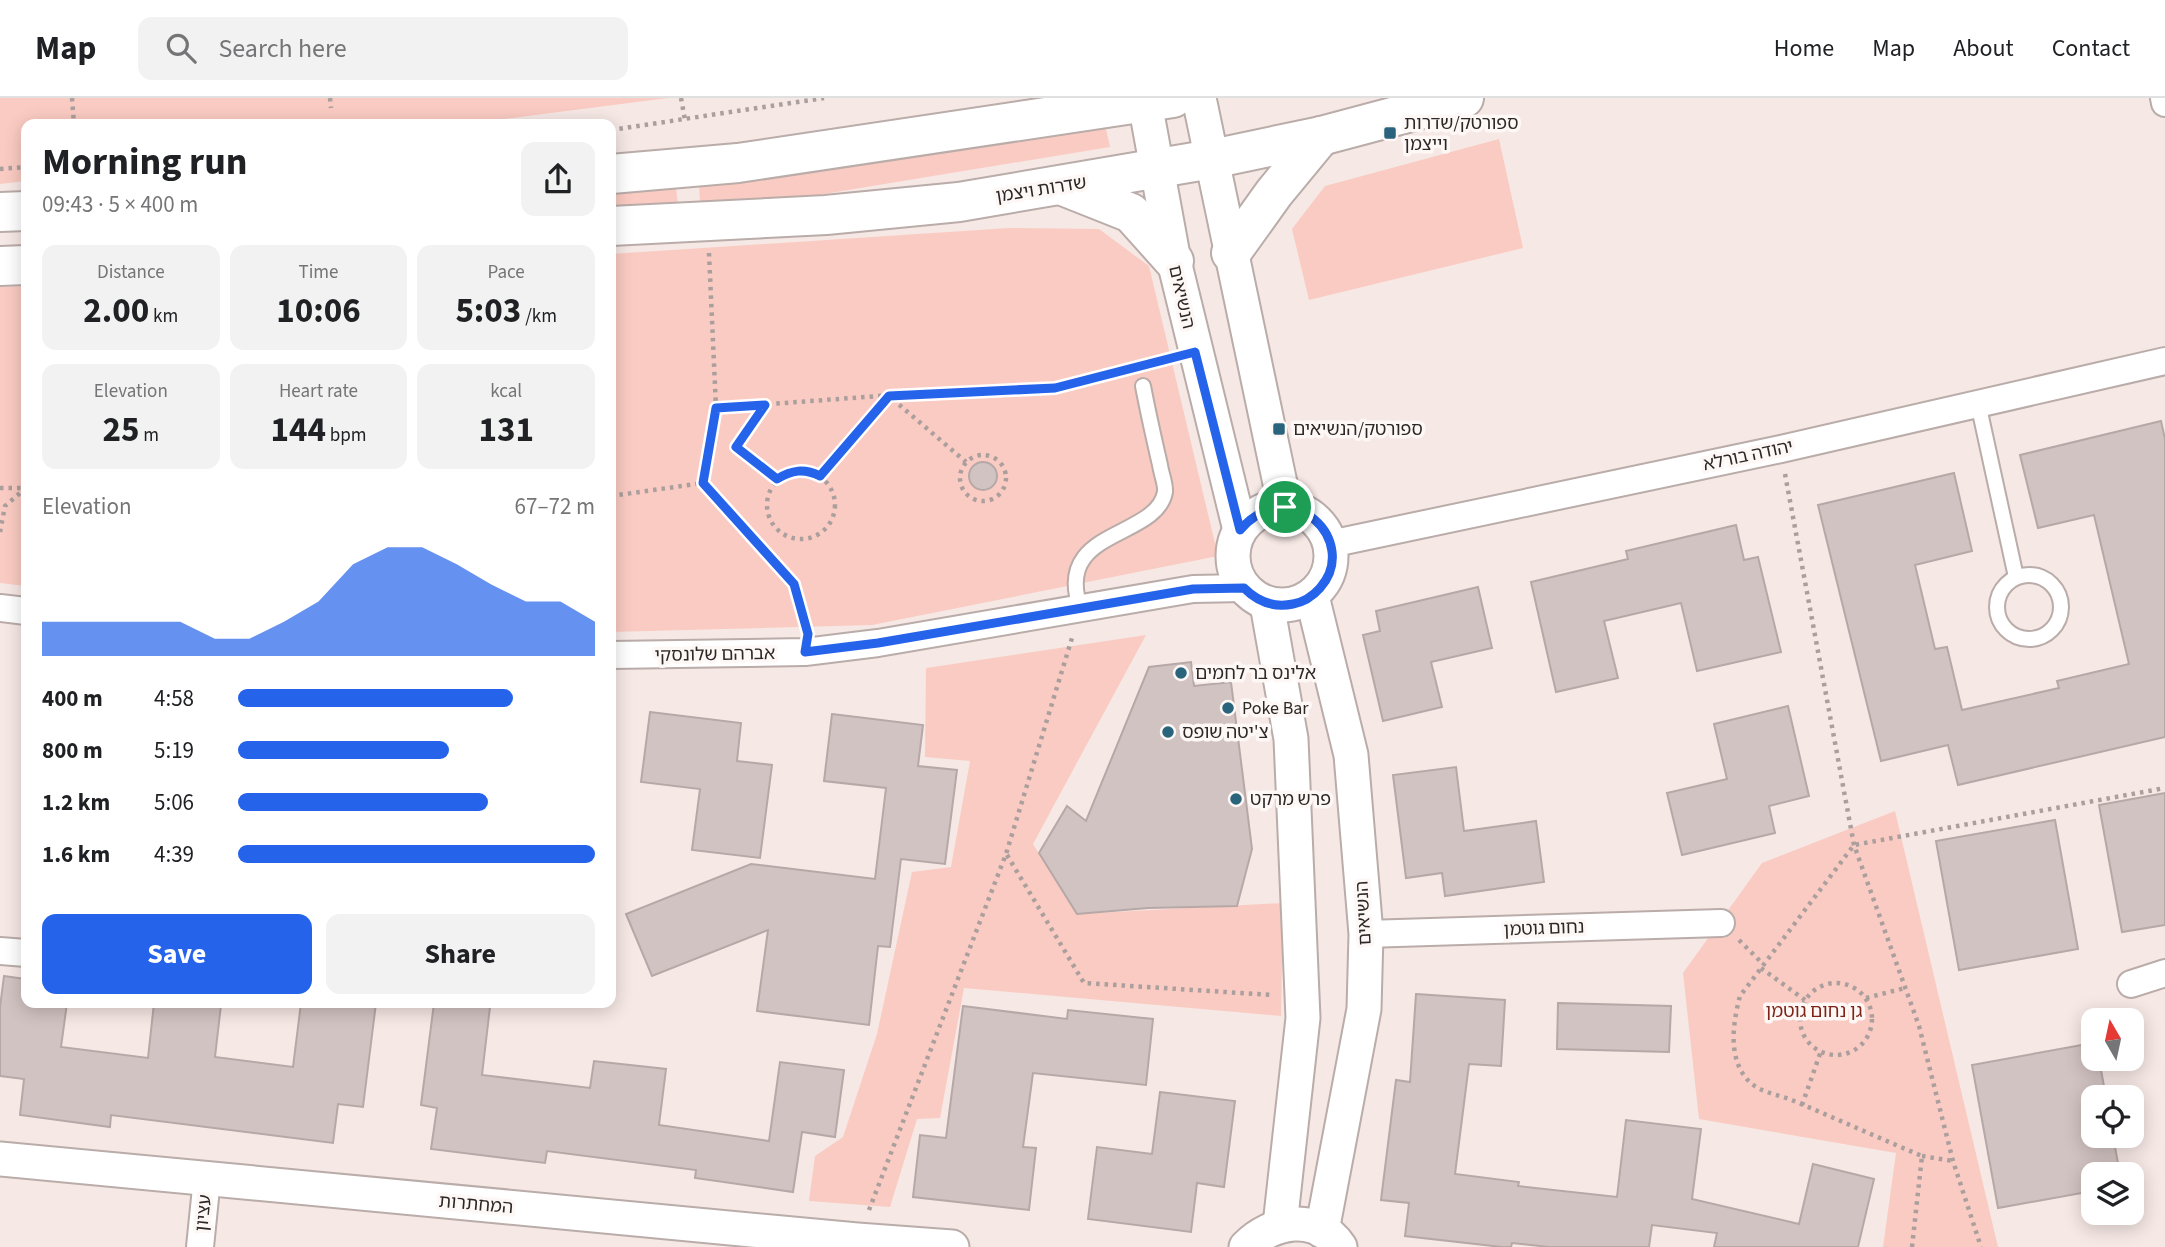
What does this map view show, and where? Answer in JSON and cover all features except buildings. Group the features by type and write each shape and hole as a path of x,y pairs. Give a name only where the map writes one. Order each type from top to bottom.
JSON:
{"main road":[{"name":"שדרות ויצמן","path":"616,226 826,215 959,202 1212,159 1321,136 1464,98"},
{"path":"616,173 738,163 1070,107 1154,100"},
{"path":"1231,253 1274,193 1321,136"},
{"path":"1063,186 1131,213 1174,261"},
{"path":"0,212 21,211"},
{"path":"0,267 21,265"}],"street":[{"path":"1199,98 1285,507"},
{"name":"הנשיאים","path":"1154,100 1158,169 1174,261 1240,530"},
{"name":"יהודה בורלא","path":"1330,544 1781,449 2165,361"},
{"path":"1248,586 1283,606 1312,596 1323,585 1332,559 1326,533 1317,521 1306,513 1285,507 1264,511 1250,518 1240,530 1233,552 1248,586 1291,739 1303,1018 1280,1225"},
{"name":"אברהם שלונסקי","path":"616,655 805,652 1081,610 1193,589 1218,579 1248,586"},
{"name":"הנשיאים","path":"1312,596 1350,755 1366,934 1364,1009 1331,1239"},
{"path":"0,608 21,610"},
{"name":"נחום גוטמן","path":"1366,934 1721,923"},
{"path":"0,951 21,953"},
{"path":"2131,984 2165,973"},
{"name":"המחתרות","path":"0,1159 902,1246 952,1247"},
{"name":"עציון","path":"200,1247 206,1178"},
{"path":"1246,1247 1262,1233 1280,1225 1302,1224 1331,1239"}],"lane":[{"path":"1081,610 1075,579 1079,564 1104,540 1154,512 1165,491 1143,386"},
{"path":"1978,403 2016,577"},
{"path":"2027,575 2048,580 2060,597 2060,620 2053,630 2043,636 2031,640 2019,638 2009,633 2001,624 1997,603 2007,583 2016,577 2027,575"}],"path":[{"path":"72,98 74,119"},
{"path":"330,98 331,108"},
{"path":"681,98 685,120"},
{"path":"616,129 824,98"},
{"path":"0,169 21,167"},
{"path":"703,483 716,408 708,249"},
{"path":"716,408 1055,388 1195,352"},
{"path":"889,396 966,463"},
{"path":"820,476 889,396"},
{"path":"765,405 736,447 777,479"},
{"path":"1781,449 1854,845 1919,1026 1953,1161 1981,1247"},
{"path":"980,455 996,458 1006,471 1005,487 1001,493 982,502 968,496 963,490 960,476 966,463 980,455"},
{"path":"798,470 820,476 828,483 835,505 834,516 828,526 809,538 786,536 777,530 766,510 766,499 777,479 798,470"},
{"path":"616,495 703,483"},
{"path":"703,483 794,584 808,634 805,652"},
{"path":"0,488 21,488"},
{"path":"0,532 5,506 21,492"},
{"path":"857,1240 1006,854 1081,610"},
{"path":"1953,1161 1922,1156 1765,1092 1747,1080 1736,1060 1734,1017 1740,996 1854,845 2165,788"},
{"path":"1006,854 1084,983 1302,997"},
{"path":"1761,968 1805,1000"},
{"path":"1844,983 1856,988 1866,998 1872,1023 1868,1036 1850,1052 1838,1055 1821,1051 1806,1040 1801,1029 1800,1016 1805,1000 1819,986 1844,983"},
{"path":"1866,998 1905,988"},
{"path":"1802,1105 1821,1051"},
{"path":"1912,1247 1922,1156"}],"green space":[{"path":"0,98 668,98 504,119 21,119 21,182 0,184"},
{"path":"1104,120 1110,147 818,195 700,202 699,184"},
{"path":"1499,139 1523,248 1309,300 1292,229 1325,186"},
{"path":"675,179 678,205 616,208 616,184"},
{"path":"1009,228 1099,229 1149,266 1218,556 872,625 616,632 616,254"},
{"path":"21,286 21,585 0,583 0,287"},
{"path":"1146,635 1033,844 1077,914 1283,903 1281,1016 964,988 940,1118 917,1119 890,1207 809,1201 815,1156 843,1137 877,1034 912,872 951,867 970,761 925,757 926,668"},
{"name":"גן נחום גוטמן","path":"1895,811 1998,1247 1883,1247 1896,1153 1699,1119 1683,973 1762,863"}],"place":[{"name":"ספורטק/שדרות וייצמן","path":"1390,133"},
{"name":"ספורטק/הנשיאים","path":"1279,429"},
{"name":"אלינס בר לחמים","path":"1181,673"},
{"name":"Poke Bar","path":"1228,708"},
{"name":"צ'יטה שופס","path":"1168,732"},
{"name":"פרש מרקט","path":"1236,799"}],"route":[{"path":"1195,352 1240,530 1250,518 1264,511 1285,507 1306,513 1317,521 1330,544 1332,559 1323,585 1312,596 1298,603 1283,606 1267,604 1253,597 1244,588 1193,589 878,643 805,652 808,634 794,584 703,483 716,408 765,405 736,447 777,479 798,470 820,476 889,396 1055,388 1195,352"}]}
